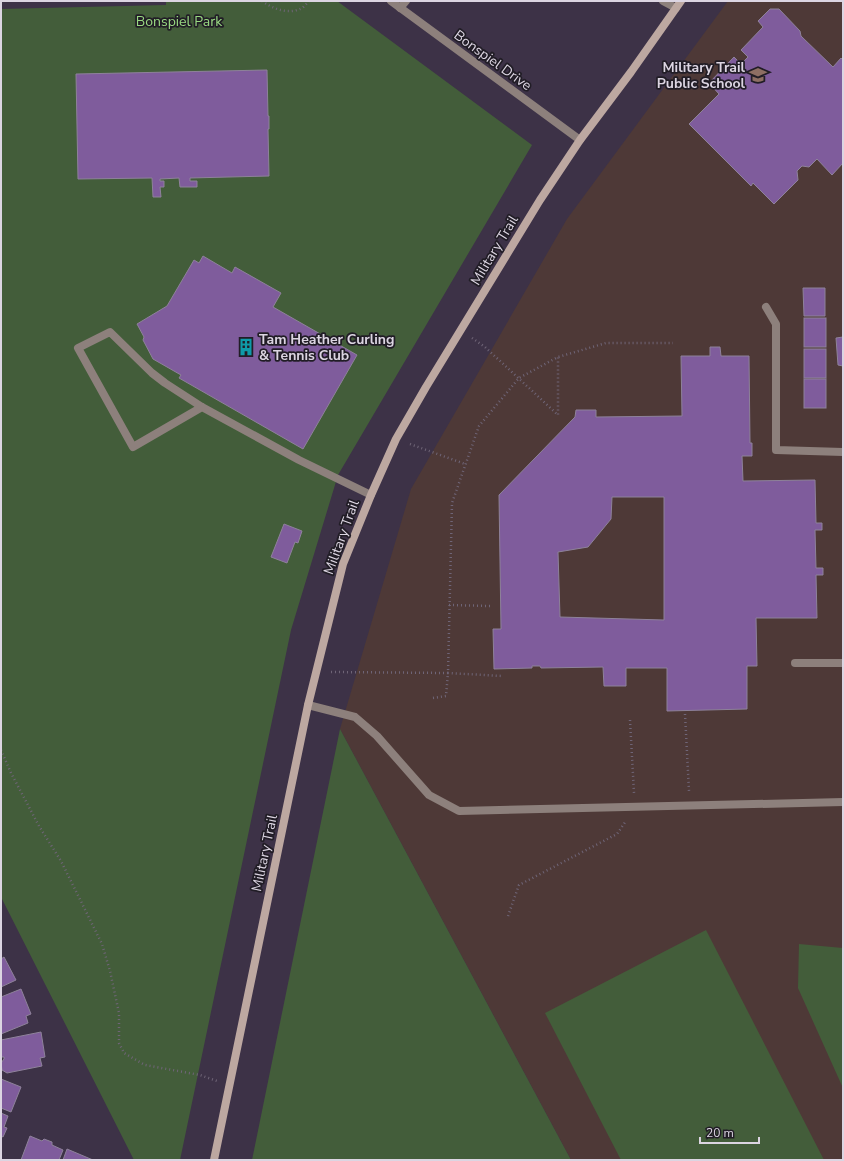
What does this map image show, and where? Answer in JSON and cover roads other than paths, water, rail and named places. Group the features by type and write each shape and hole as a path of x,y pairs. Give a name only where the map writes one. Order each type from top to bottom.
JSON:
{"street":[{"name":"Bonspiel Drive","path":"391,1 403,4 580,140"},
{"path":"663,1 678,4"},
{"name":"Military Trail","path":"214,1160 308,705 343,564 396,439 461,330 540,200 580,140 631,72 678,4"},
{"path":"766,307 776,324 776,450 843,452"},
{"path":"202,406 133,447 78,348 110,332 165,383 202,406 299,460 371,495"},
{"path":"795,663 843,663"},
{"path":"308,705 355,717 377,736 429,795 459,811 843,802"}],"place":[{"name":"Military Trail Public School","path":"758,75"},
{"name":"Tam Heather Curling & Tennis Club","path":"246,347"}],"park label":[{"name":"Bonspiel Park","path":"179,21"}]}
